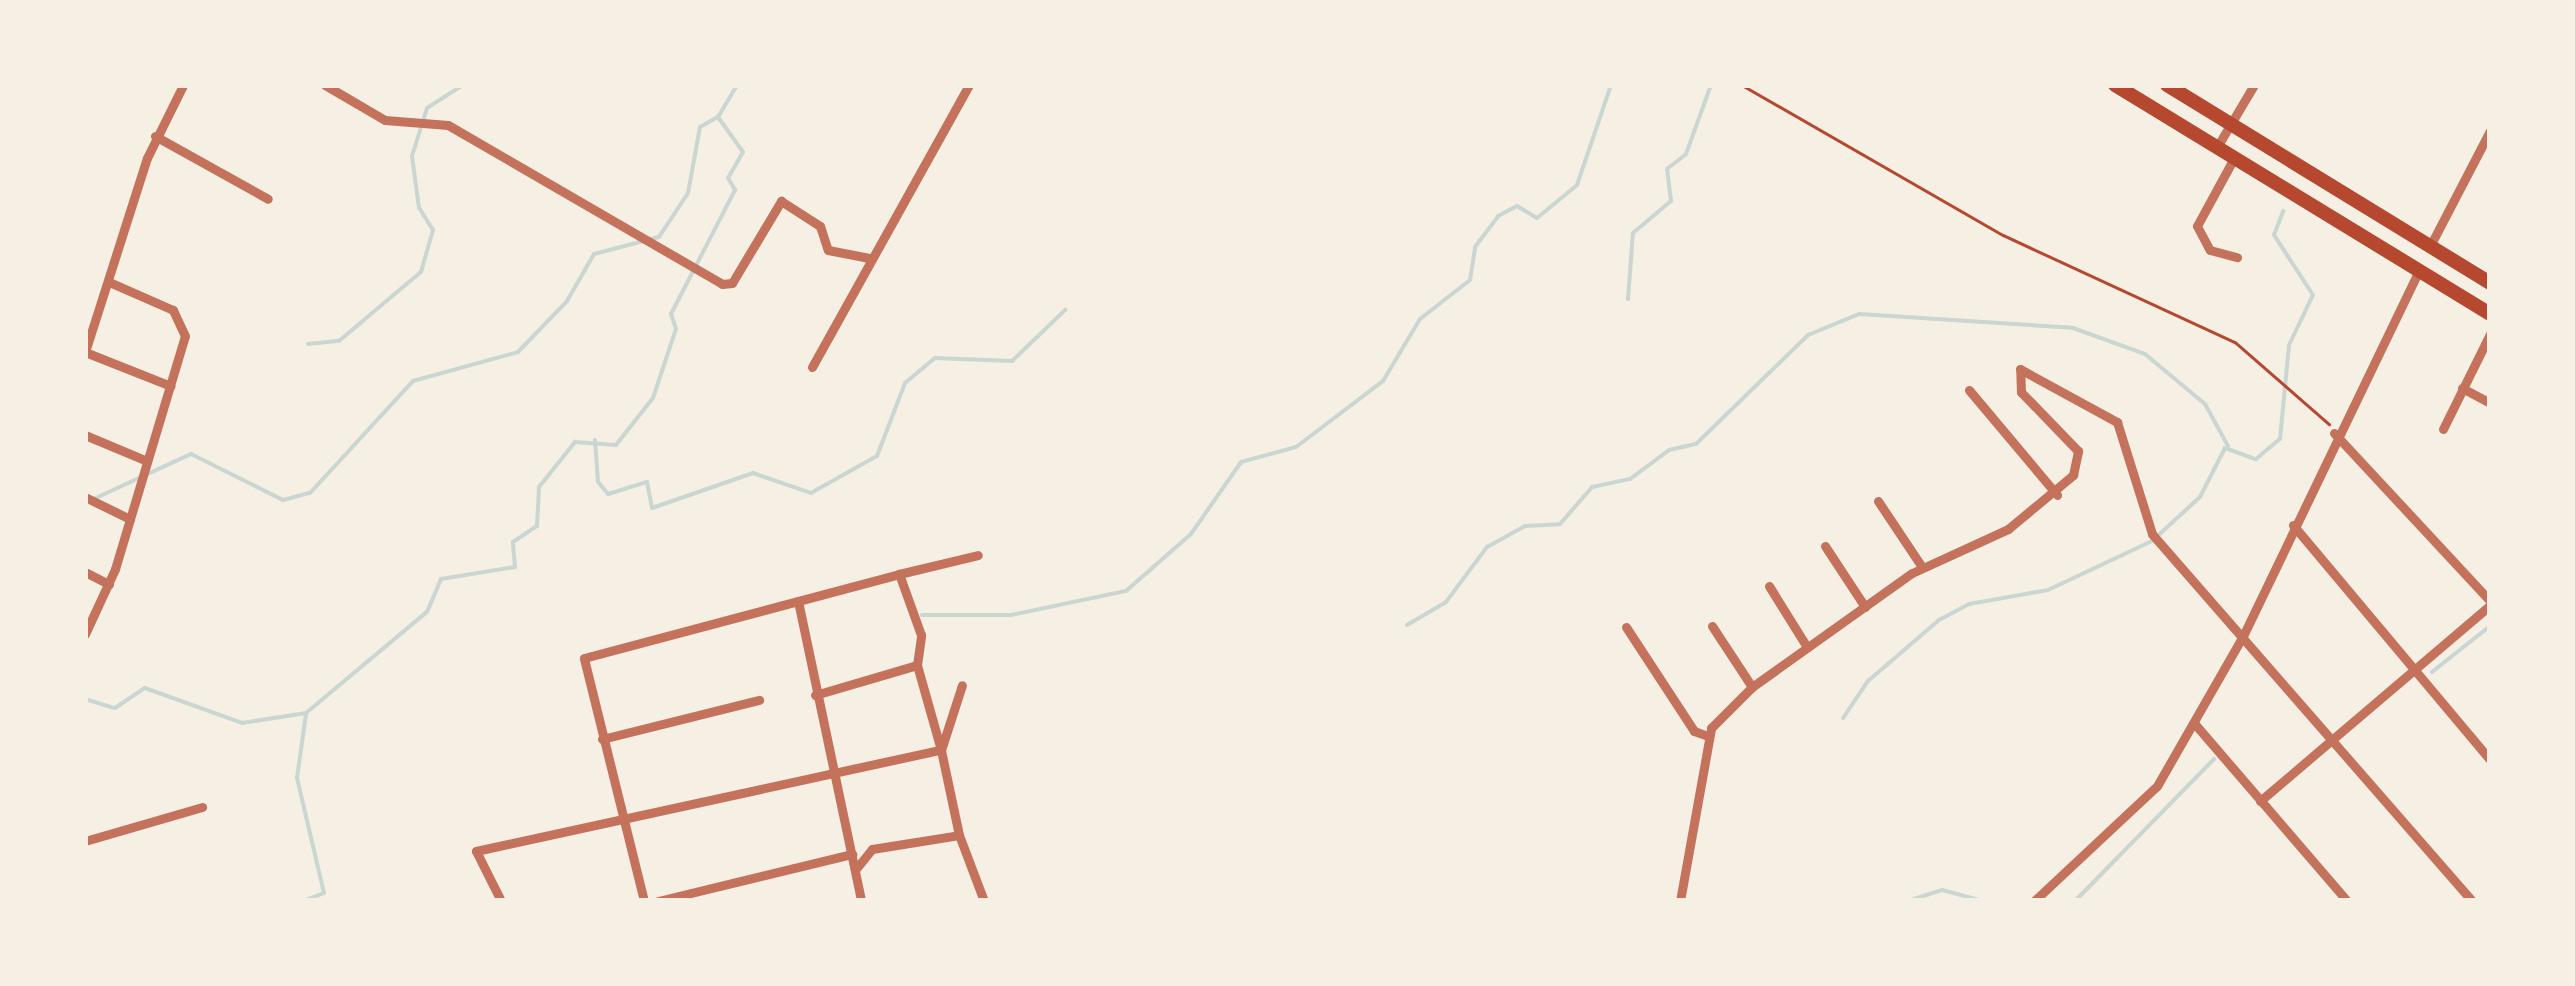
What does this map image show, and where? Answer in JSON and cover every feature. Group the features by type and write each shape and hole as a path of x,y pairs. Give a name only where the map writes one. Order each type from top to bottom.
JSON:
{"highway":[{"path":"2115,85 2490,314"},
{"path":"2166,85 2490,284"}],"street":[{"path":"171,386 85,352 155,136 182,85"},
{"path":"325,85 386,120 448,125 722,284 732,284 781,201 820,226 828,250 869,258"},
{"path":"812,367 869,258 936,156 969,85"},
{"path":"2217,147 2254,85"},
{"path":"2429,248 2490,131"},
{"path":"155,136 268,200"},
{"path":"2234,158 2197,226 2210,250 2237,258"},
{"path":"2034,901 2130,819 2194,723 2242,636 2335,430 2418,272"},
{"path":"85,634 109,584 130,519 171,386 184,324 109,282"},
{"path":"2443,428 2490,334"},
{"path":"1680,901 1708,736 1752,687 1922,567 2057,494 2078,451 2021,392 2020,369 2117,422 2155,537 2472,901"},
{"path":"2462,388 2490,402"},
{"path":"1968,390 2057,494"},
{"path":"2260,801 2490,603 2335,430"},
{"path":"85,434 146,460"},
{"path":"85,497 130,519"},
{"path":"1878,501 1922,567"},
{"path":"2292,525 2490,760"},
{"path":"1825,546 1866,607"},
{"path":"644,901 582,674 592,649 978,555"},
{"path":"85,572 109,584"},
{"path":"899,574 921,634 917,665 959,834 984,901"},
{"path":"1770,586 1807,646"},
{"path":"798,601 814,695 861,901"},
{"path":"1712,626 1752,687"},
{"path":"1626,627 1694,731 1708,736"},
{"path":"814,695 917,665"},
{"path":"941,750 962,685"},
{"path":"602,739 759,700"},
{"path":"2194,723 2347,901"},
{"path":"501,901 476,851 623,824 941,750"},
{"path":"85,841 202,806"},
{"path":"855,870 872,849 959,834"},
{"path":"658,901 852,854"}],"path":[{"path":"1742,85 2003,235 2235,342 2335,430"}],"waterway":[{"path":"308,344 339,341 421,272 433,230 419,208 412,156 427,108 463,85"},
{"path":"85,699 115,708 145,688 242,723 306,713 427,612 441,579 515,567 513,542 537,526 539,487 575,442 616,445 653,398 676,329 671,314 735,190 728,178 743,152 718,117 737,85"},
{"path":"922,615 1011,615 1126,591 1191,534 1241,462 1296,447 1383,381 1420,319 1470,280 1475,247 1498,216 1517,206 1537,218 1577,185 1611,85"},
{"path":"1628,299 1633,233 1671,201 1667,169 1686,154 1711,85"},
{"path":"85,503 191,454 283,500 310,493 413,381 518,352 567,301 594,254 659,237 688,193 700,127 718,117"},
{"path":"1843,718 1868,681 1939,620 1969,604 2048,590 2152,541 2200,497 2225,448 2256,459 2280,439 2289,345 2313,295 2274,235 2283,211"},
{"path":"595,440 598,482 608,494 647,482 652,508 753,473 811,493 877,456 905,383 935,358 1012,361 1065,310"},
{"path":"1407,625 1446,602 1487,547 1525,526 1560,524 1592,487 1630,479 1669,450 1696,444 1808,335 1859,314 2073,328 2145,354 2205,404 2228,446"},
{"path":"2432,672 2490,626"},
{"path":"303,901 324,893 297,778 306,714"},
{"path":"2075,901 2214,759"},
{"path":"1908,901 1942,890 1983,901"}]}
